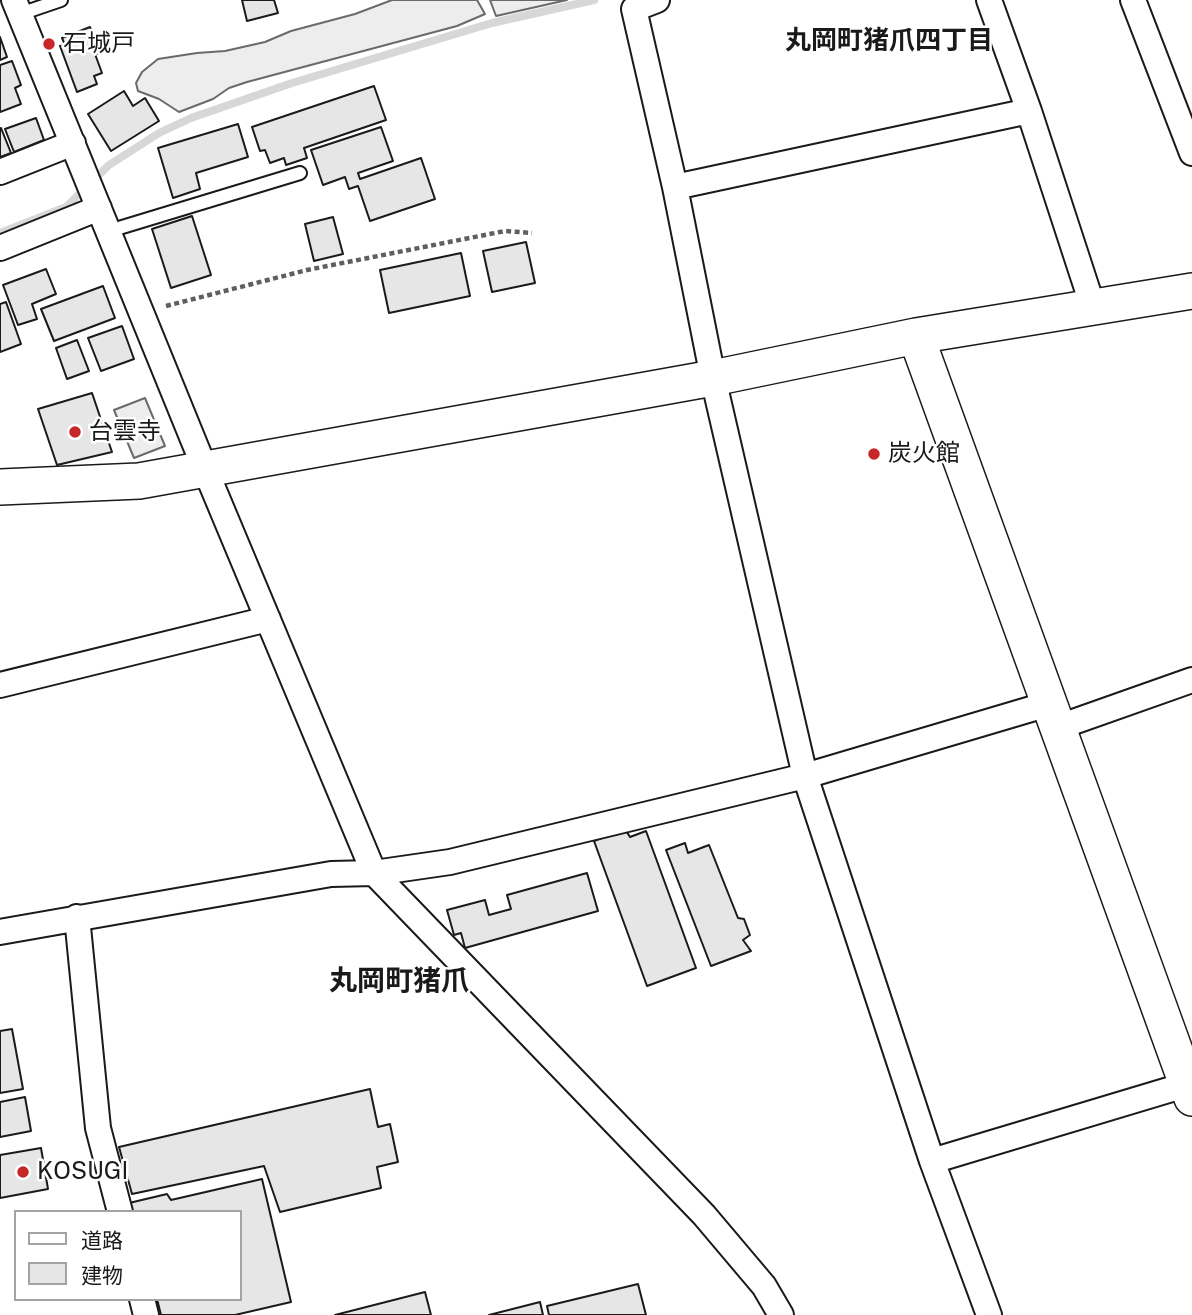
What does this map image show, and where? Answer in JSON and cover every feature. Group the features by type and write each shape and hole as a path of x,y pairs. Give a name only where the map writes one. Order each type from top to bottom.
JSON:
{"street":[{"path":"989,0 1029,111 1093,307"},
{"path":"1133,0 1192,153"},
{"path":"646,2 634,9 675,187 713,378 806,776 932,1161 989,1315"},
{"path":"17,7 205,469 374,873 704,1215 764,1286 781,1315"},
{"path":"675,187 1029,111"},
{"path":"0,173 73,143"},
{"path":"0,248 99,208"},
{"path":"0,487 139,481 713,378 915,336 1192,291"},
{"path":"915,336 1190,1089 932,1161"},
{"path":"0,685 268,619"},
{"path":"0,932 331,874 374,873 450,862 1192,680"},
{"path":"77,917 98,1128 119,1210"}],"lane":[{"path":"17,7 61,0"},
{"path":"109,231 300,173"}],"path":[{"path":"141,312 307,270 505,230 532,233"}],"shaded area":[{"path":"392,0 477,0 485,14 457,26 247,82 179,112 159,99 138,91 136,83 142,72 158,59 225,51 265,42 291,31 355,14"},
{"path":"490,0 567,0 496,16"},
{"path":"145,398 165,446 134,458 114,410"}],"building":[{"path":"242,0 274,0 278,13 247,21"},
{"path":"90,27 99,53 95,54 102,73 94,76 97,84 77,92 60,46 65,45 62,38"},
{"path":"0,37 7,57 0,60"},
{"path":"12,61 21,85 15,88 21,104 0,112 0,65"},
{"path":"374,86 386,120 304,148 307,158 286,165 284,158 270,163 265,150 260,151 252,127"},
{"path":"124,91 133,106 145,98 159,121 111,151 88,114"},
{"path":"36,118 44,140 14,152 5,129"},
{"path":"238,124 248,157 196,173 200,189 173,198 158,148"},
{"path":"381,127 393,161 358,173 360,179 421,158 435,199 370,221 358,186 349,189 345,177 323,185 311,150"},
{"path":"0,129 11,153 0,157"},
{"path":"192,216 211,275 171,288 152,229"},
{"path":"333,217 343,254 314,261 305,224"},
{"path":"526,242 535,283 492,292 483,251"},
{"path":"461,253 470,296 389,313 380,270"},
{"path":"46,269 56,294 32,304 37,319 18,325 3,285"},
{"path":"103,286 115,318 54,341 41,309"},
{"path":"6,302 21,344 0,352 0,304"},
{"path":"122,326 134,359 101,371 88,338"},
{"path":"77,340 89,371 67,379 56,348"},
{"name":"台雲寺","path":"92,393 112,452 57,465 38,409"},
{"path":"625,829 630,837 646,831 696,968 647,986 594,841"},
{"path":"685,843 688,853 709,845 738,918 744,919 750,935 743,940 751,951 711,966 666,850"},
{"path":"587,873 598,911 465,948 461,933 454,935 447,910 485,900 489,915 511,909 507,895"},
{"path":"12,1029 23,1089 0,1093 0,1031"},
{"path":"370,1089 378,1127 390,1124 398,1162 377,1167 381,1188 280,1212 264,1166 132,1194 119,1147"},
{"path":"25,1097 31,1131 0,1137 0,1102"},
{"name":"KOSUGI","path":"41,1148 48,1189 0,1198 0,1155"},
{"path":"262,1179 291,1302 235,1315 161,1315 158,1301 242,1301 242,1210 131,1210 129,1203 167,1194 171,1200"},
{"path":"638,1284 646,1315 549,1315 547,1306"},
{"path":"425,1292 431,1315 335,1315"},
{"path":"540,1302 543,1315 489,1315"}],"waterway":[{"path":"0,233 66,207 109,165 159,133 191,118 292,83 492,23 594,0"}],"place":[{"name":"石城戸","path":"49,44"},
{"name":"台雲寺","path":"75,432"},
{"name":"炭火館","path":"874,454"},
{"name":"KOSUGI","path":"23,1172"}],"district":[{"name":"丸岡町猪爪四丁目","path":"889,41"},
{"name":"丸岡町猪爪","path":"399,981"}]}
